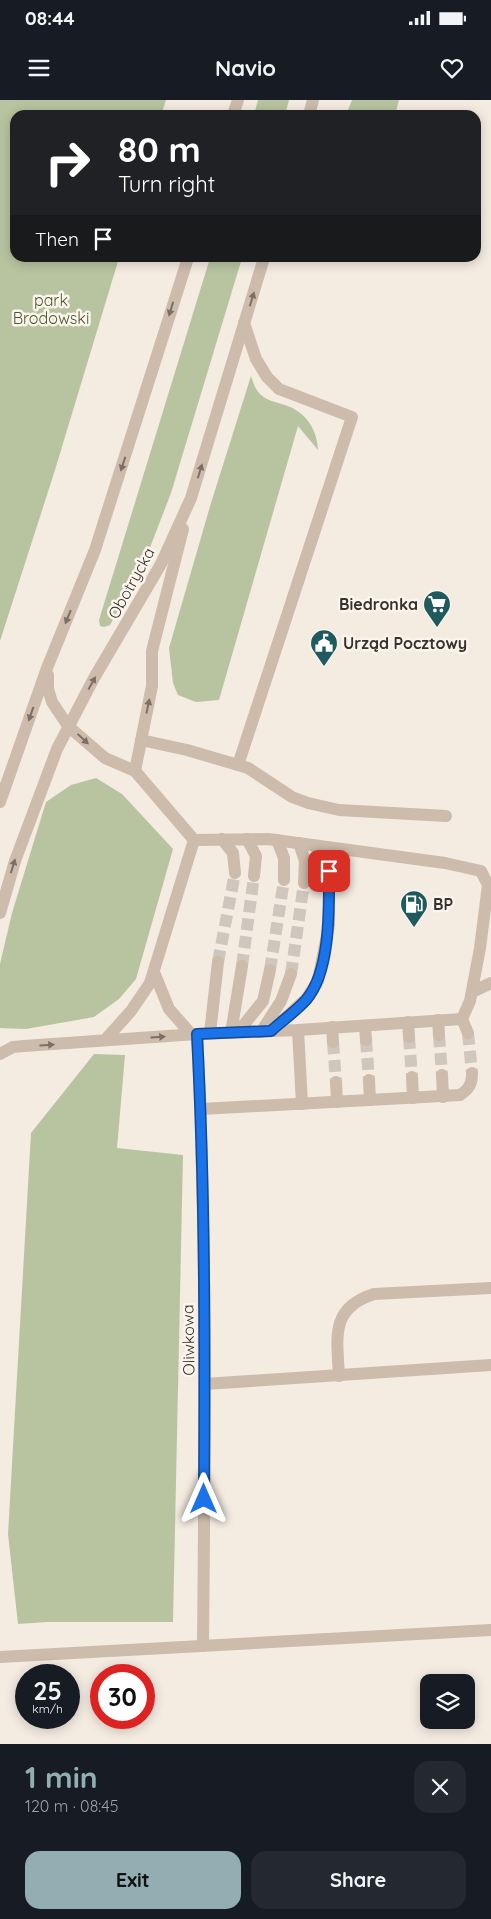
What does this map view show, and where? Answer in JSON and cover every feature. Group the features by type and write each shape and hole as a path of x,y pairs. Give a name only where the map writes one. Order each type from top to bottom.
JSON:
{"street":[{"path":"0,802 48,668 94,550 187,262"},
{"name":"Obotrycka","path":"0,913 15,861 44,779 68,726 160,564 191,498 263,262"},
{"path":"238,765 352,417 279,389 267,376 256,359 244,323"},
{"path":"135,771 152,686 152,652 191,498"},
{"path":"48,668 48,689 52,702 68,726 105,758 135,771 194,840 277,840 445,863 486,871 488,885 480,948 470,1001 462,1019 468,1033"},
{"path":"141,740 187,750 248,768 292,796 308,803 339,810 446,816"},
{"path":"247,839 256,856 254,876"},
{"path":"105,1040 150,983 194,840"},
{"path":"222,840 233,853 236,873"},
{"path":"277,840 284,858 284,880"},
{"path":"299,843 305,860 304,884"},
{"path":"266,1031 306,1000 318,980 328,925 329,871 326,856 314,845"},
{"path":"210,1034 218,962"},
{"path":"235,1033 242,966"},
{"path":"235,1033 263,1001 270,970"},
{"path":"154,972 169,1009 194,1034"},
{"path":"266,1031 281,1001 291,974"},
{"path":"472,992 491,983"},
{"path":"0,1054 13,1047 105,1040 462,1019"},
{"path":"438,1020 439,1035"},
{"path":"408,1022 409,1037"},
{"path":"365,1026 366,1040"},
{"path":"332,1028 333,1042"},
{"path":"298,1030 302,1104"},
{"name":"Oliwkowa","path":"194,1034 200,1109 202,1175 205,1384 204,1646"},
{"path":"200,1109 460,1095 469,1088 472,1073"},
{"path":"442,1075 443,1097"},
{"path":"412,1077 414,1098"},
{"path":"369,1080 370,1100"},
{"path":"336,1082 338,1102"},
{"path":"339,1376 337,1332 340,1321 348,1307 360,1298 374,1294 491,1288"},
{"path":"205,1384 491,1365"},
{"path":"0,1657 491,1630"}],"green space":[{"name":"park Brodowski","path":"0,100 166,100 163,110 10,110 10,262 118,262 55,470 0,641"},
{"path":"258,100 289,100 286,110 255,110"},
{"path":"352,100 399,100 396,110 348,110"},
{"path":"209,262 241,262 171,493 144,563 110,625 100,626 99,620"},
{"path":"251,376 260,394 269,400 299,412 309,422 313,428 318,450 298,426 219,700 196,702 178,695 173,683 169,648 211,503"},
{"path":"96,778 122,794 173,849 136,979 119,999 94,1017 26,1029 0,1028 0,964 12,913 46,802 71,785"},
{"path":"94,1054 125,1055 117,1148 183,1155 173,1622 47,1622 18,1624 8,1534 31,1133"}],"tunnel":[{"path":"218,962 235,873"},
{"path":"242,966 254,876"},
{"path":"270,970 284,880"},
{"path":"291,974 304,883"},
{"path":"468,1033 472,1073"},
{"path":"439,1035 442,1075"},
{"path":"409,1037 412,1077"},
{"path":"366,1040 369,1080"},
{"path":"333,1042 336,1082"}],"place":[{"name":"Biedronka","path":"437,628"},
{"name":"Urząd Pocztowy","path":"324,667"},
{"name":"BP","path":"414,928"}],"route":[{"path":"204,1499 205,1384 202,1175 197,1034 271,1031 306,1000 318,980 328,925 329,871"}]}
